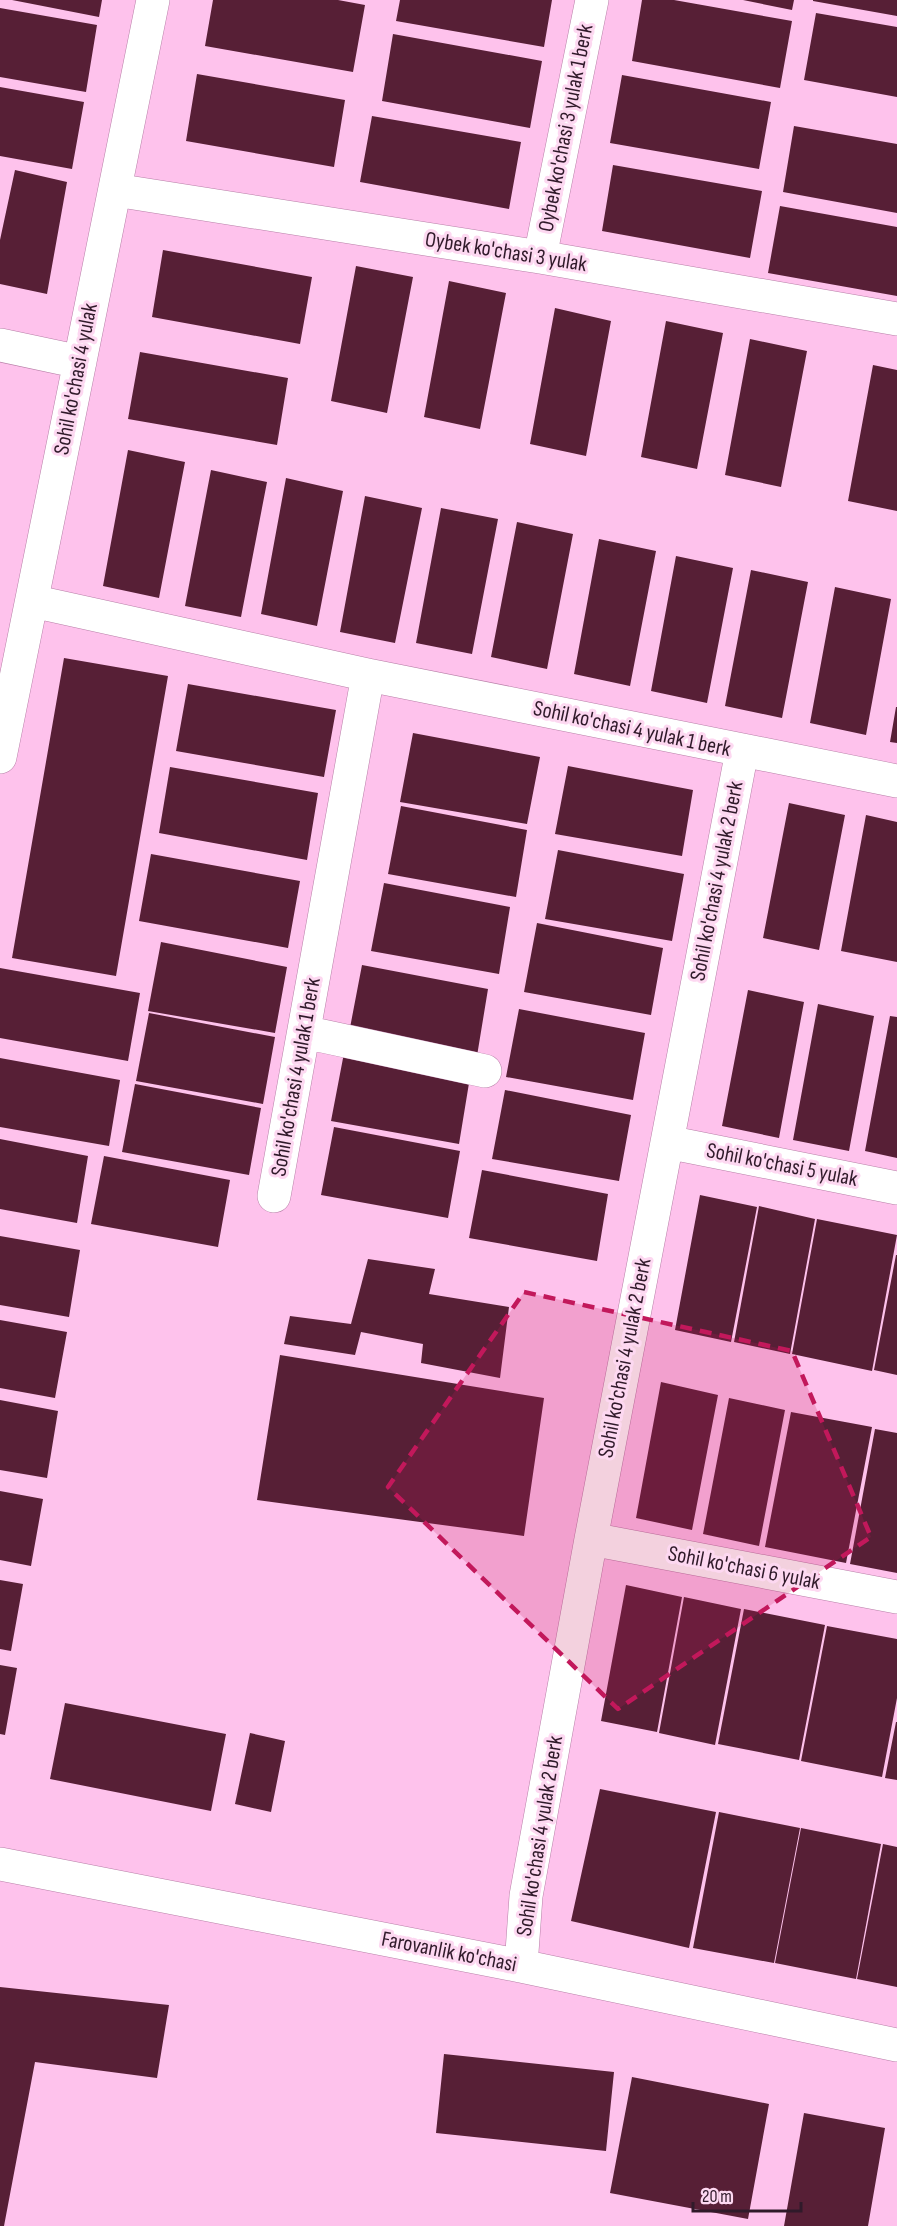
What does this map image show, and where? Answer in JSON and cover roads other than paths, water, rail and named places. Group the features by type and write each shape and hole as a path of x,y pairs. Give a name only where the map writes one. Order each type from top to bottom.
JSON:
{"street":[{"name":"Sohil ko'chasi 4 yulak","path":"0,757 153,0"},
{"name":"Oybek ko'chasi 3 yulak 1 berk","path":"540,256 592,0"},
{"name":"Oybek ko'chasi 3 yulak","path":"115,190 540,256 897,319"},
{"path":"0,345 80,362"},
{"name":"Sohil ko'chasi 4 yulak 1 berk","path":"32,601 368,675 742,752 897,781"},
{"name":"Sohil ko'chasi 4 yulak 1 berk","path":"274,1196 368,675"},
{"name":"Sohil ko'chasi 4 yulak 2 berk","path":"521,1966 526,1896 591,1539 742,752"},
{"path":"304,1032 485,1071"},
{"name":"Sohil ko'chasi 5 yulak","path":"667,1142 897,1188"},
{"name":"Sohil ko'chasi 6 yulak","path":"591,1539 897,1597"},
{"name":"Farovanlik ko'chasi","path":"0,1864 521,1966 897,2045"}]}
